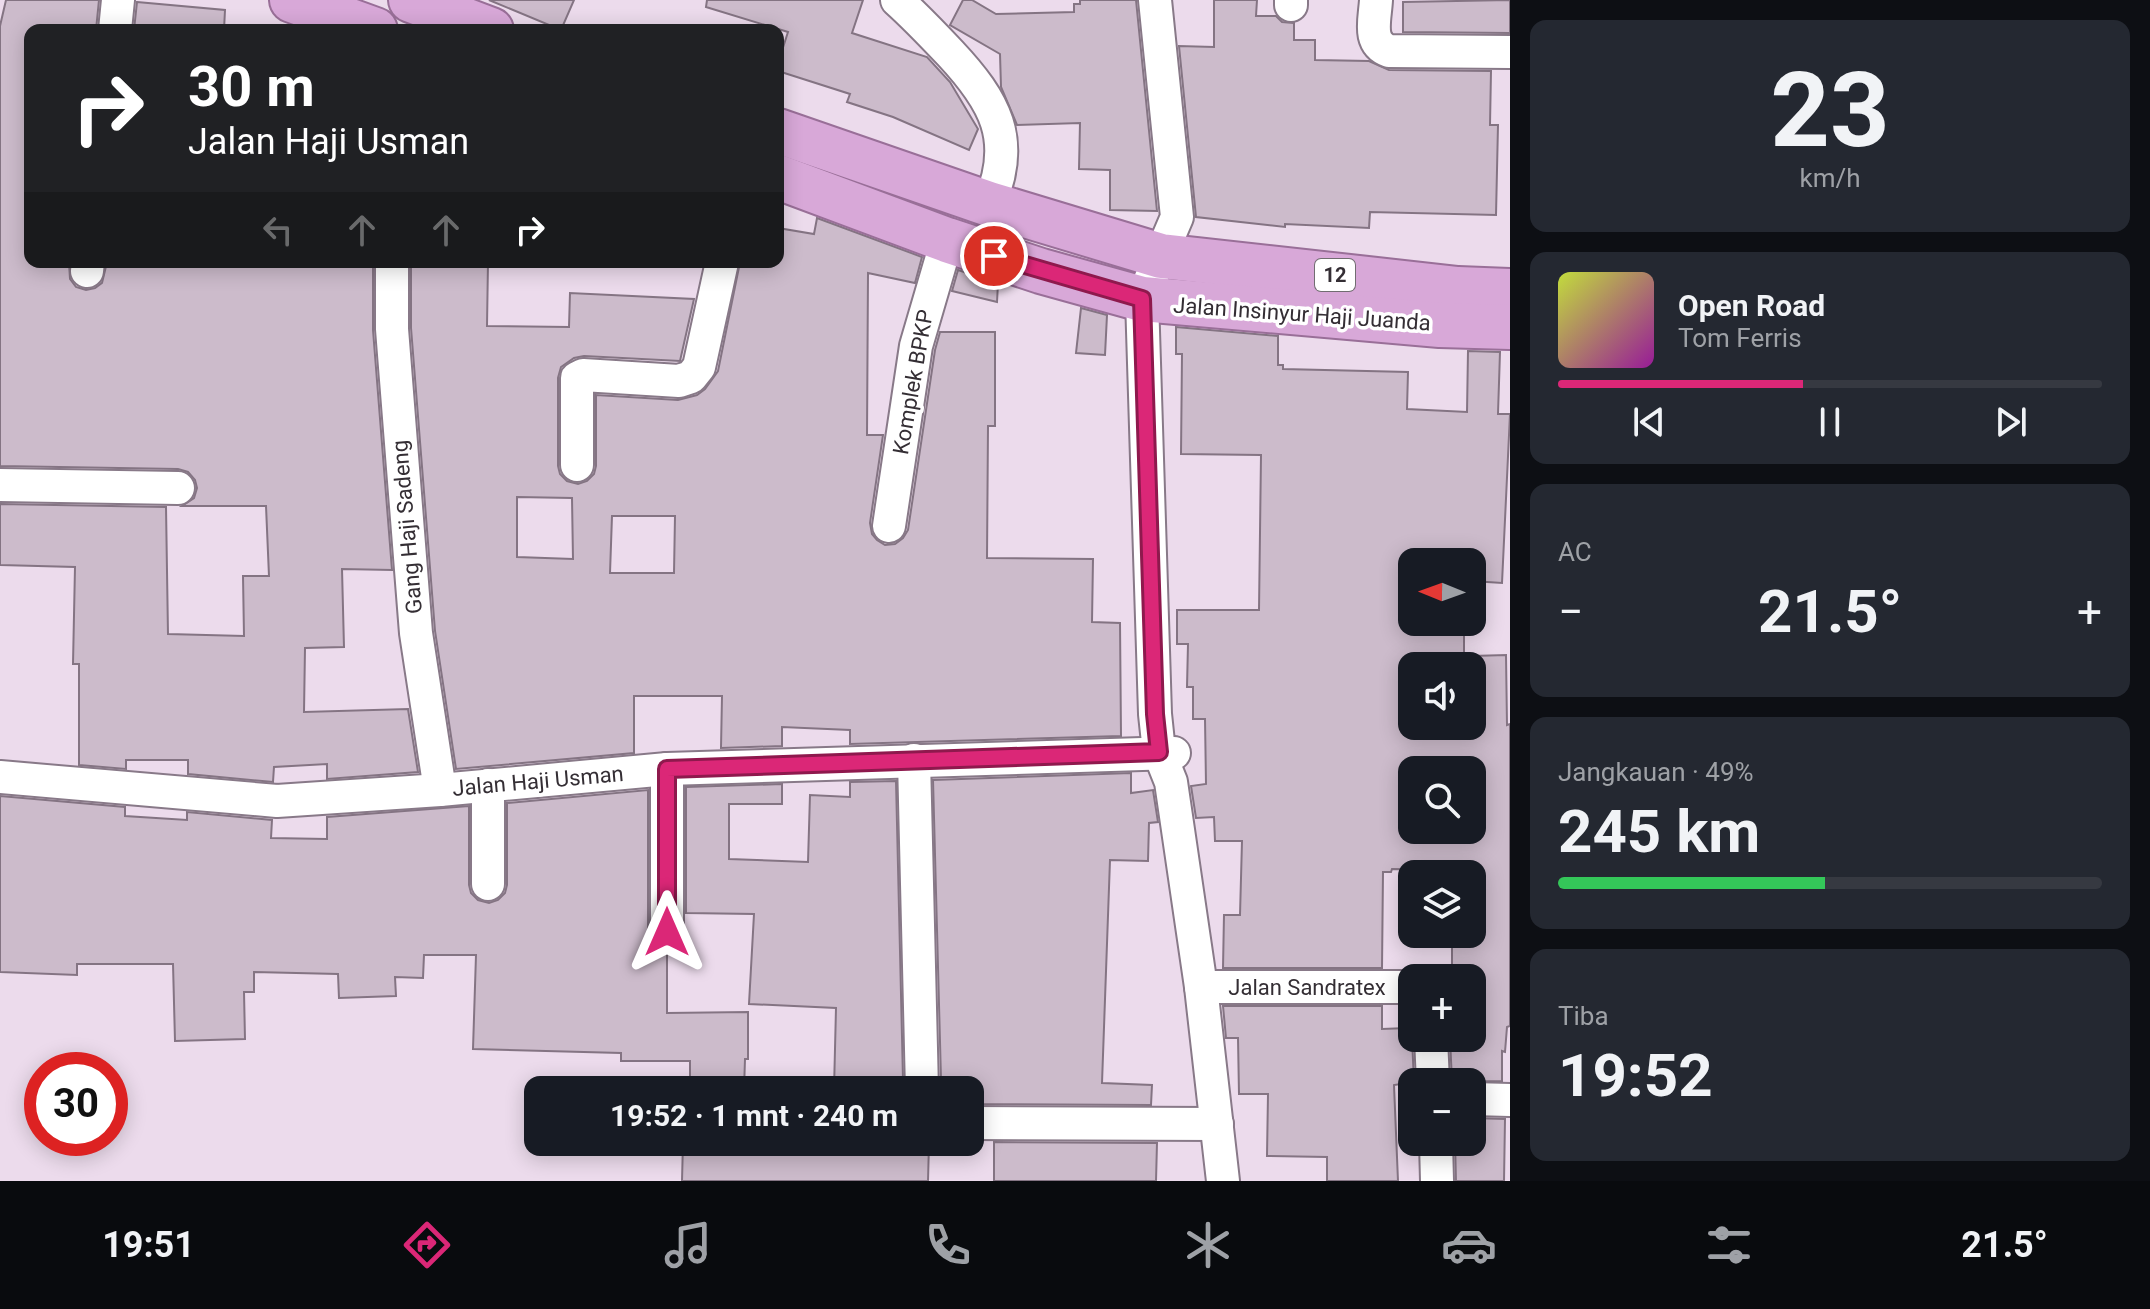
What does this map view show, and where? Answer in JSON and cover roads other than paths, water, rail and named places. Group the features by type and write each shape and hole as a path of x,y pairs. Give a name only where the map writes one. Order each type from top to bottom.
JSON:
{"highway":[{"path":"292,0 358,24"},
{"path":"411,0 475,24"},
{"name":"Jalan Insinyur Haji Juanda","path":"784,133 989,204 1161,256 1458,289 1510,291"},
{"name":"Jalan Insinyur Haji Juanda","path":"784,179 947,240 1041,271 1152,301 1440,325 1510,327"}],"street":[{"path":"116,24 118,0"},
{"path":"897,0 976,81 993,111 1003,148 999,182 989,204"},
{"name":"Jalan Sandratex","path":"1155,0 1177,217 1161,256 1152,301 1154,698 1168,762 1201,987 1223,1181"},
{"path":"1376,0 1374,36 1378,46 1383,49 1510,52"},
{"name":"Komplek BPKP","path":"889,526 916,346 947,240"},
{"name":"Gang Haji Sadeng","path":"392,268 393,343 413,603 440,790"},
{"path":"577,465 577,378 583,375 679,381 691,377 699,367 721,268"},
{"path":"0,485 178,488"},
{"path":"914,760 922,1076"},
{"name":"Jalan Haji Usman","path":"0,777 277,801 667,769 914,760 1168,762"},
{"path":"667,769 667,932"},
{"path":"488,785 488,884"},
{"name":"Jalan Sandratex","path":"1201,987 1398,987"},
{"path":"1486,1099 1510,1100"},
{"path":"984,1123 1217,1124"},
{"path":"1436,1156 1437,1181"}]}
